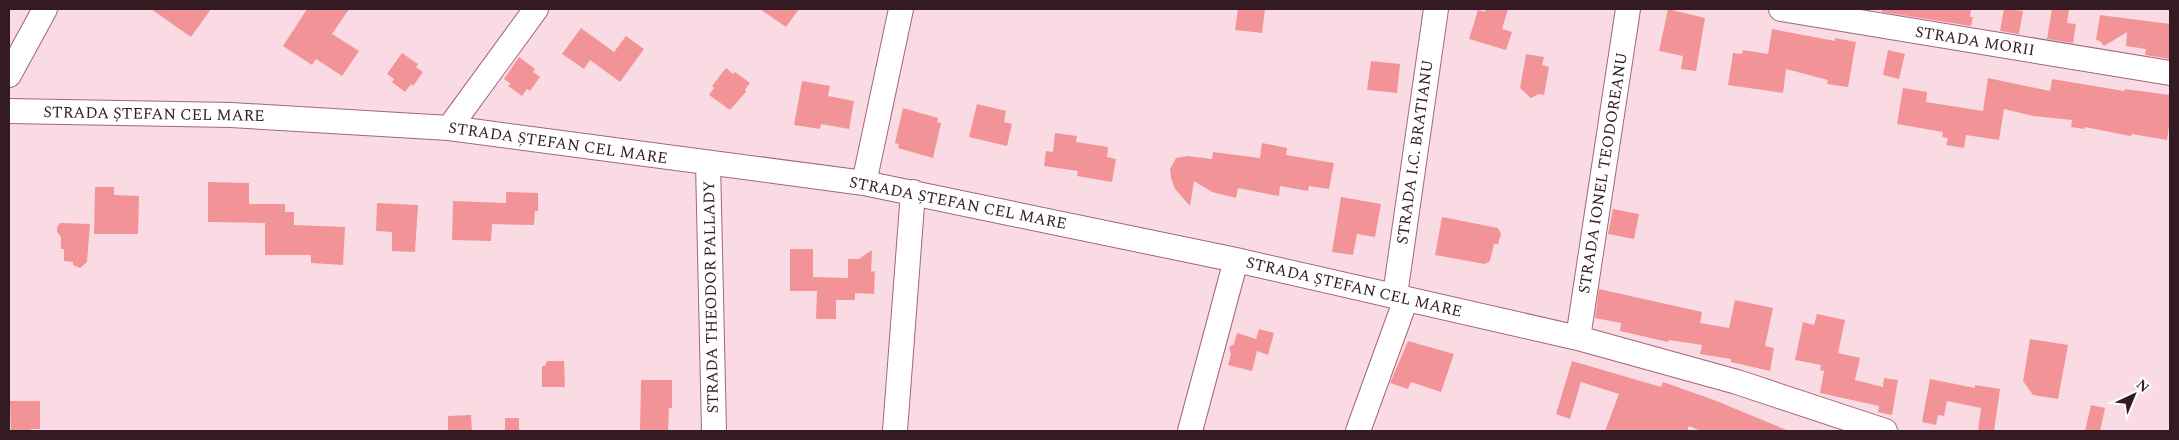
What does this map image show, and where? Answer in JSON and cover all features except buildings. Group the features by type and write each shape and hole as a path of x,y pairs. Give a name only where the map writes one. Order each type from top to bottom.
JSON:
{"street":[{"path":"9,75 45,9"},
{"path":"449,128 536,9"},
{"path":"864,183 901,9"},
{"name":"STRADA I.C. BRATIANU","path":"1358,431 1400,297 1436,9"},
{"name":"STRADA IONEL TEODOREANU","path":"1578,338 1628,9"},
{"name":"STRADA MORII","path":"1781,9 2170,73"},
{"name":"STRADA ȘTEFAN CEL MARE","path":"9,111 231,115 449,128 864,183 1236,260 1578,338 1737,382 1885,431"},
{"name":"STRADA THEODOR PALLADY","path":"708,163 714,431"},
{"path":"895,431 912,192"},
{"path":"1190,431 1236,260"}]}
